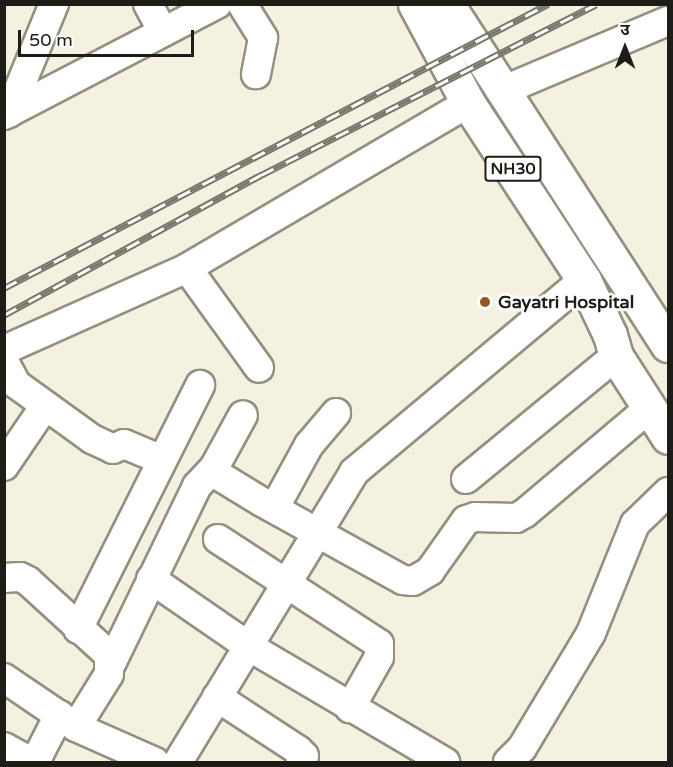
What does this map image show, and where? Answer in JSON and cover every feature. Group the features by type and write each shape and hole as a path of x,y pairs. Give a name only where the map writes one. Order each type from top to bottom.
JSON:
{"highway":[{"name":"NH30","path":"437,8 502,91 667,341"},
{"name":"NH30","path":"437,8 468,104 584,280 613,345"},
{"path":"613,345 633,349 657,395 669,437"}],"street":[{"path":"7,114 54,4"},
{"path":"148,4 163,32"},
{"path":"7,114 217,4"},
{"path":"242,4 263,38 256,74"},
{"path":"502,91 669,21"},
{"path":"4,350 187,268 468,104"},
{"path":"187,268 259,368"},
{"path":"178,762 354,472 584,280"},
{"path":"466,478 613,345"},
{"path":"8,380 113,449 124,444 162,460"},
{"path":"78,629 200,385"},
{"path":"214,468 221,477 403,580 421,579 466,520 476,517 516,518 525,513 657,395"},
{"path":"4,466 45,406"},
{"path":"275,507 309,445 336,413"},
{"path":"4,747 33,762 109,674 111,664 197,486 214,468 243,415"},
{"path":"508,762 522,748 591,633 635,524 669,492"},
{"path":"218,539 284,586 379,644 379,657 350,708"},
{"path":"4,578 20,577 28,581 109,655 111,664"},
{"path":"151,579 248,646 445,762"},
{"path":"4,678 68,721 156,762"},
{"path":"217,697 298,750 304,756 301,762"}],"railway":[{"path":"4,288 548,4"},
{"path":"4,315 261,175 596,4"}],"place":[{"name":"Gayatri Hospital","path":"485,302"}]}
